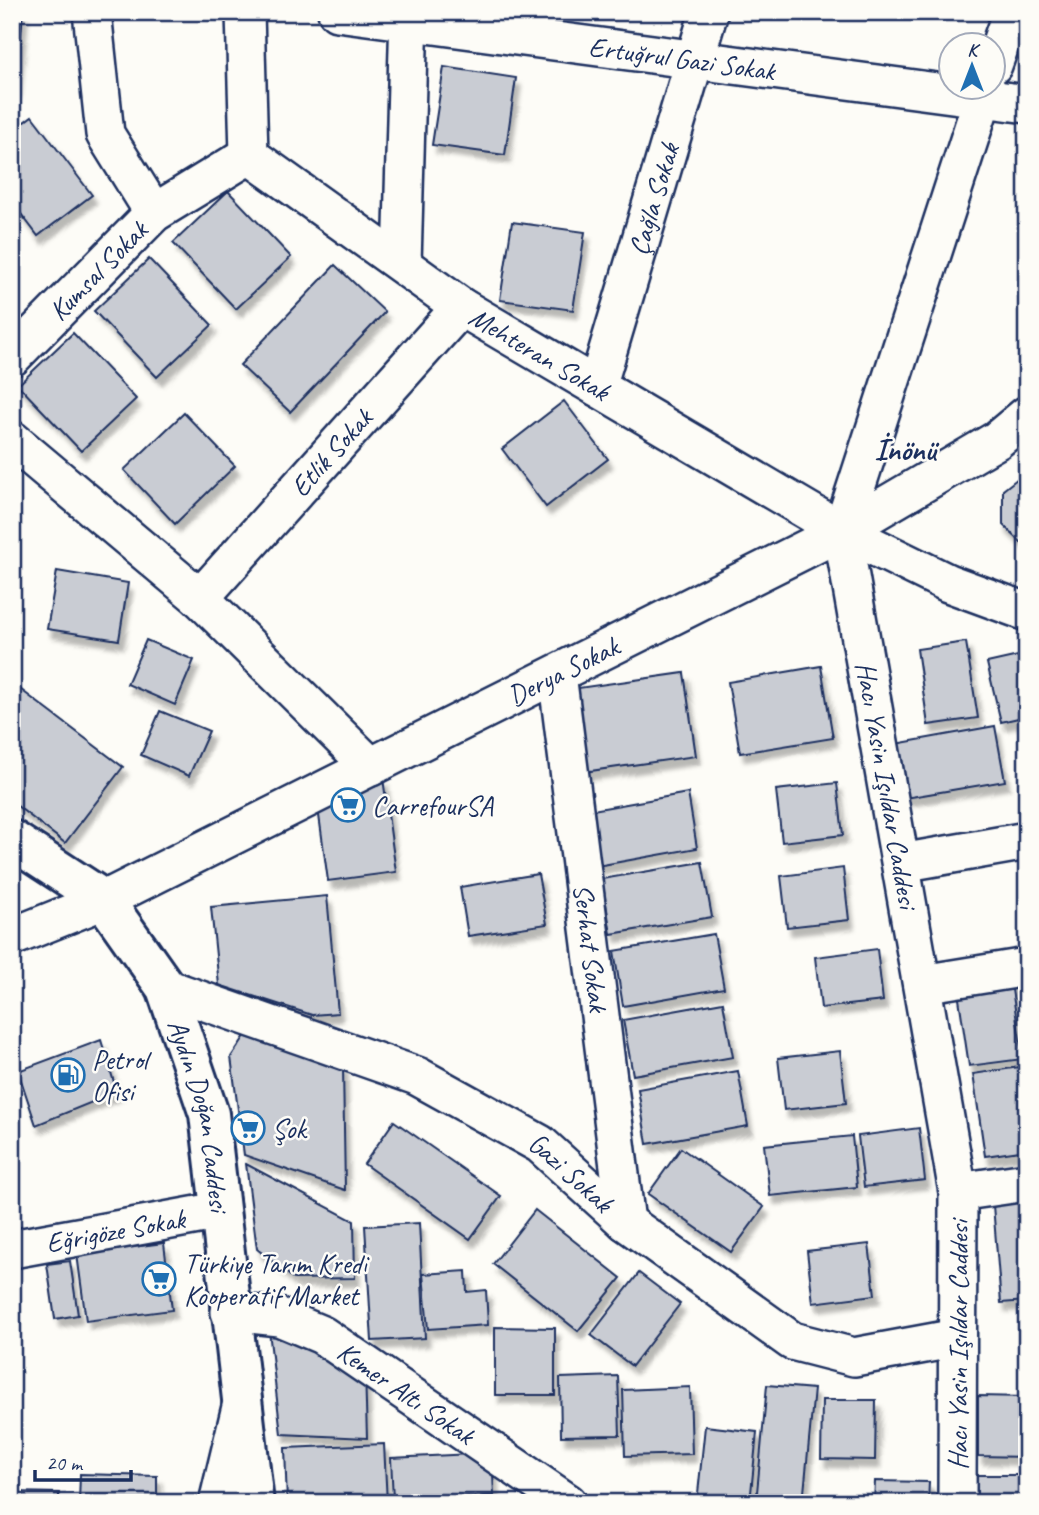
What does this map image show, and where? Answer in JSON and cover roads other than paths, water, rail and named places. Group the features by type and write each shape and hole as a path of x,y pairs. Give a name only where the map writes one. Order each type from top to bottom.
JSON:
{"main road":[{"name":"Aydın Doğan Caddesi","path":"12,840 104,900 166,988 208,1114 254,1503"}],"street":[{"path":"92,12 105,134 154,213"},
{"path":"245,12 248,155"},
{"name":"Ertuğrul Gazi Sokak","path":"337,12 409,17 693,59 937,80"},
{"name":"Çağla Sokak","path":"597,387 709,12"},
{"name":"Hacı Yasin Işıldar Caddesi","path":"1005,32 1012,12"},
{"path":"402,264 409,17"},
{"name":"Ertuğrul Gazi Sokak","path":"1007,94 1027,104"},
{"name":"Hacı Yasin Işıldar Caddesi","path":"957,1503 958,1192 842,531 981,102"},
{"name":"Kumsal Sokak","path":"12,357 154,213 248,155"},
{"name":"Mehteran Sokak","path":"248,155 461,307 842,531"},
{"name":"Etlik Sokak","path":"200,598 461,307"},
{"name":"Derya Sokak","path":"12,937 104,900 842,531 997,440 1027,415"},
{"path":"12,440 200,598 371,766"},
{"path":"842,531 948,583 1027,612"},
{"name":"Serhat Sokak","path":"557,674 626,1222"},
{"path":"901,863 1027,841"},
{"path":"922,984 1027,967"},
{"name":"Gazi Sokak","path":"166,988 417,1076 540,1143 626,1222 792,1340 854,1357 957,1338"},
{"path":"958,1192 1027,1182"},
{"name":"Eğrigöze Sokak","path":"12,1249 220,1211"},
{"name":"Kemer Altı Sokak","path":"230,1312 279,1317 322,1335 568,1503"},
{"path":"218,1503 242,1403"}],"place":[{"name":"CarrefourSA","path":"348,805"},
{"name":"Petrol Ofisi","path":"68,1075"},
{"name":"Şok","path":"248,1128"},
{"name":"Türkiye Tarım Kredi Kooperatif Market","path":"159,1279"}],"district":[{"name":"İnönü","path":"905,450"}]}
